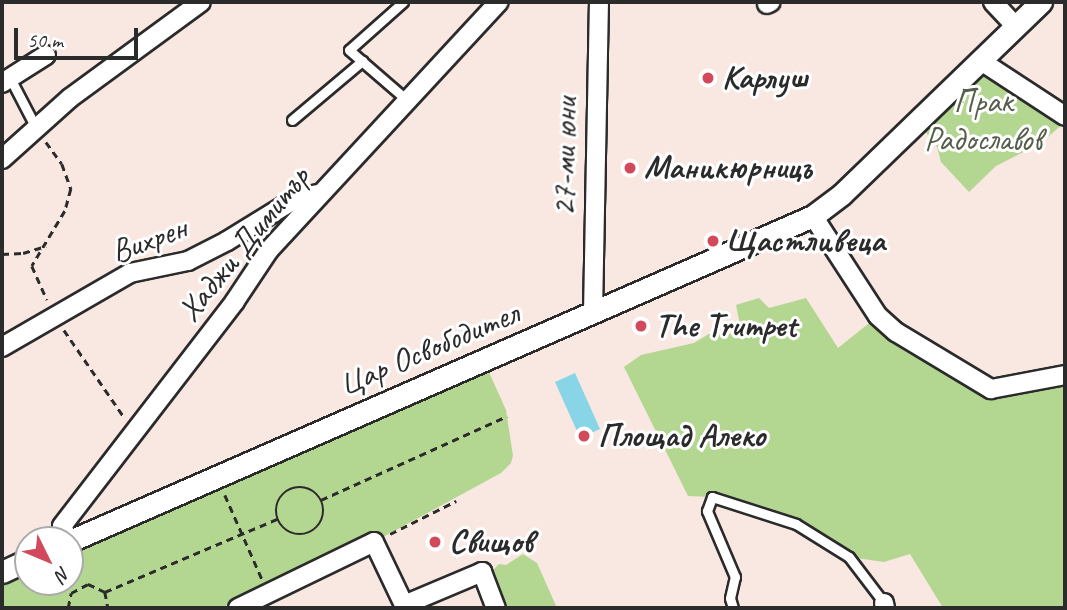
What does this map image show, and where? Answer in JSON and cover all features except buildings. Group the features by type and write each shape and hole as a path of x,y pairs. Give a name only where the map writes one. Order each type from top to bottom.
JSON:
{"street":[{"path":"2,159 36,128 201,2"},
{"name":"27-ми юни","path":"593,313 599,2"},
{"path":"993,2 1016,27"},
{"name":"Цар Освободител","path":"84,534 813,216 842,194 1041,2"},
{"name":"Хаджи Димитър","path":"62,526 235,301 269,250 496,3"},
{"path":"6,80 46,55"},
{"path":"981,61 1065,116"},
{"name":"Вихрен","path":"2,347 130,273 188,261 227,241 297,198 318,194"},
{"path":"813,216 878,316 896,332 991,389 1065,375"},
{"path":"238,608 374,542 404,605 482,572 496,608"}],"lane":[{"path":"402,2 349,50 407,100"},
{"path":"292,120 362,61"},
{"path":"6,80 36,128"},
{"path":"733,608 730,598 735,577 707,511 712,497 796,524 849,557 885,606"}],"path":[{"path":"36,128 62,164 71,189 70,200 46,246 32,266 55,317 134,432"},
{"path":"2,254 23,253 46,246"},
{"path":"321,500 507,416"},
{"path":"217,476 269,594"},
{"path":"294,488 310,489 321,500 323,516 315,530 309,534 293,534 281,526 277,519 277,504 281,497 294,488"},
{"path":"392,533 456,501"},
{"path":"105,592 277,519"},
{"path":"68,608 71,593 81,584 94,584 105,592 108,608"}],"green space":[{"name":"Прак Радославов","path":"981,61 1065,122 1041,143 996,166 969,192 941,162 937,147 918,122"},
{"path":"759,298 769,308 806,298 838,348 878,316 991,389 1065,375 1065,608 943,608 910,554 884,562 849,557 796,524 712,497 688,496 624,367 641,355 694,343 712,332 732,334 741,330 736,305"},
{"path":"483,359 506,410 513,456 511,463 501,473 385,536 221,608 2,608 2,584 14,578 14,596 84,596 84,545"},
{"path":"523,554 537,563 557,608 506,608 493,570 499,564 506,565"}],"water":[{"path":"575,373 600,429 580,438 555,382"}],"place":[{"name":"Карлуш","path":"708,78"},
{"name":"Маникюрницъ","path":"630,168"},
{"name":"Щастливеца","path":"713,241"},
{"name":"The Trumpet","path":"641,326"},
{"name":"Площад Алеко","path":"584,436"},
{"name":"Свищов","path":"435,542"}]}
